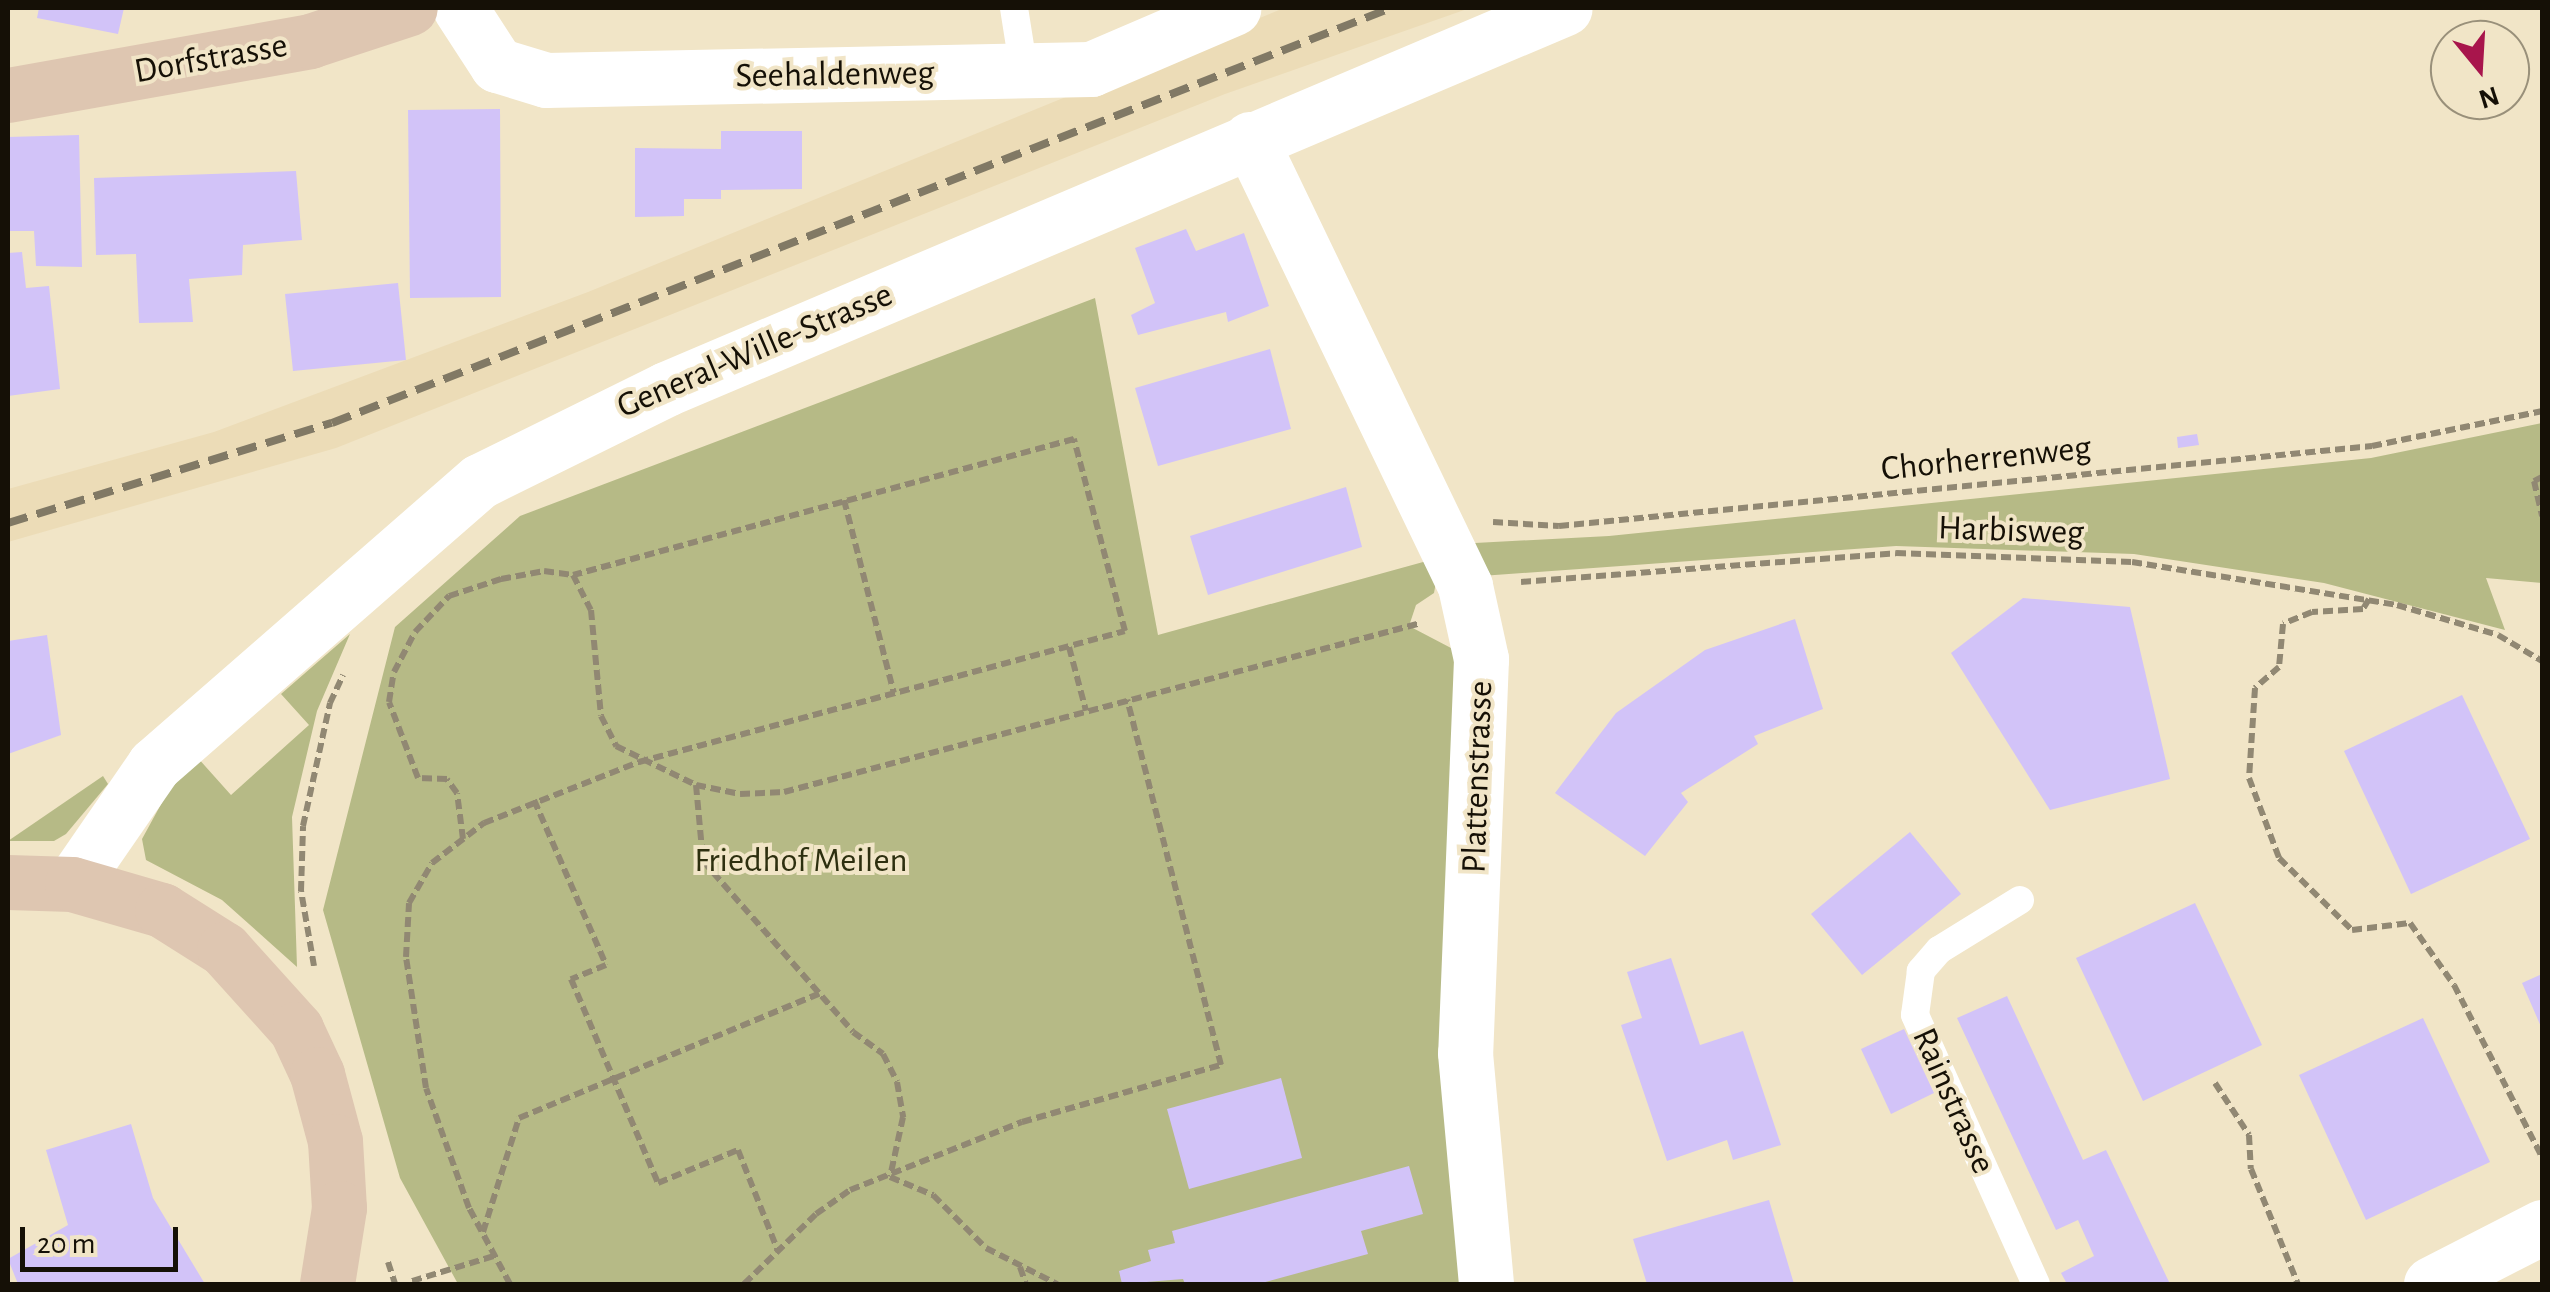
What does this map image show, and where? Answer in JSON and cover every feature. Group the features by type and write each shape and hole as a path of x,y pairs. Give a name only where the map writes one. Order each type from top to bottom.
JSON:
{"street":[{"name":"Dorfstrasse","path":"8,96 310,41 410,8"},
{"name":"Seehaldenweg","path":"460,8 486,54 526,78 1091,69 1232,8"},
{"name":"General-Wille-Strasse","path":"72,884 154,765 480,481 568,432 1566,8"},
{"name":"Plattenstrasse","path":"1250,139 1432,517 1467,597 1482,659 1484,724 1465,1053 1486,1284"},
{"path":"8,882 72,884 162,910 224,949 296,1030 317,1074 334,1141 339,1208 327,1284"},
{"path":"2431,1284 2542,1228"}],"lane":[{"path":"1014,8 1024,71"},
{"name":"Rainstrasse","path":"2020,900 1939,950 1921,971 1914,1015 2036,1284"}],"path":[{"name":"Chorherrenweg","path":"1432,517 1559,526 2372,446 2542,411"},
{"path":"464,839 457,793 447,779 418,778 398,735 389,702 394,672 415,632 449,596 544,570 574,575 1074,439 1125,631 639,762 534,800 464,839 432,863 409,903 406,957 426,1088 482,1233 510,1284"},
{"path":"2542,477 2534,481 2542,516"},
{"path":"844,500 894,693"},
{"name":"Harbisweg","path":"639,762 696,786 740,794 784,792 1127,700 1467,597 1896,553 2026,554 2194,568 2368,599 2498,636 2542,661"},
{"path":"574,575 591,610 601,716 616,746 639,762"},
{"path":"2368,599 2363,609 2312,612 2283,624 2279,667 2255,688 2249,778 2279,858 2352,930 2410,923 2454,985 2542,1157"},
{"path":"1069,647 1086,711"},
{"path":"296,1030 319,995 301,890 303,826 330,703 346,669"},
{"path":"744,1284 850,1190 1022,1122 1221,1065 1127,700"},
{"path":"696,786 704,861 819,994 883,1054 897,1082 903,1117 890,1176"},
{"path":"534,800 606,965 571,979 658,1182 738,1150 778,1251"},
{"path":"482,1233 519,1118 819,994"},
{"path":"2215,1083 2249,1135 2251,1169 2298,1284"},
{"path":"890,1176 933,1195 986,1248 1057,1284"},
{"path":"412,1281 494,1256"},
{"path":"1020,1267 1026,1284"}],"shaded area":[{"path":"1284,8 1470,8 1225,94 336,448 8,542 8,489 214,432 588,292"}],"green space":[{"name":"Friedhof Meilen","path":"1095,298 1158,635 1434,559 1438,571 1434,593 1416,605 1409,626 1451,648 1460,663 1464,1284 458,1284 400,1178 323,910 395,627 520,516"},
{"path":"2542,423 2542,583 2486,578 2505,630 2324,583 2134,554 1896,546 1481,576 1475,543 1609,536 2371,458"},
{"path":"350,634 317,711 292,817 297,967 222,900 146,860 142,839 171,786 197,757 231,795 309,725 281,694"},
{"path":"103,776 108,784 66,834 54,841 8,841"}],"building":[{"path":"39,8 124,8 118,34 37,18"},
{"path":"500,109 501,297 410,298 408,110"},
{"path":"721,131 802,131 802,189 721,190 721,199 684,199 684,216 635,217 635,148 721,149"},
{"path":"79,135 82,267 36,266 34,231 8,231 8,137"},
{"path":"296,171 302,240 243,245 242,275 189,279 193,322 139,323 136,254 96,255 94,178"},
{"path":"1186,229 1196,251 1244,233 1269,306 1228,322 1226,312 1138,335 1131,315 1155,303 1135,248"},
{"path":"22,252 26,288 49,286 60,389 8,396 8,253"},
{"path":"398,283 406,360 293,371 285,294"},
{"path":"1270,349 1291,429 1158,466 1135,388"},
{"path":"2197,434 2199,445 2178,448 2177,437"},
{"path":"1346,487 1362,547 1208,595 1190,536"},
{"path":"2023,598 2130,607 2170,779 2050,810 1951,653"},
{"path":"1795,619 1823,709 1754,736 1758,744 1681,793 1688,802 1645,856 1555,793 1616,713 1705,650"},
{"path":"47,635 61,735 8,754 8,641"},
{"path":"2462,695 2530,839 2411,894 2344,751"},
{"path":"1910,832 1961,894 1862,975 1811,914"},
{"path":"2195,903 2262,1045 2143,1101 2076,958"},
{"path":"1671,958 1700,1045 1743,1031 1781,1145 1733,1160 1727,1140 1667,1161 1621,1025 1642,1018 1627,972"},
{"path":"2542,974 2542,1029 2522,983"},
{"path":"2007,996 2083,1160 2106,1150 2170,1284 2067,1284 2061,1273 2094,1256 2078,1220 2056,1230 1957,1018"},
{"path":"2423,1018 2490,1162 2366,1220 2299,1075"},
{"path":"1904,1029 1934,1093 1891,1114 1861,1049"},
{"path":"1281,1078 1302,1158 1189,1189 1167,1109"},
{"path":"131,1124 153,1198 205,1284 18,1284 8,1259 68,1225 46,1150"},
{"path":"1409,1166 1423,1214 1361,1231 1368,1254 1258,1284 1185,1284 1183,1279 1122,1284 1119,1271 1151,1261 1148,1250 1175,1243 1172,1231"},
{"path":"1769,1200 1794,1284 1647,1284 1633,1239"}],"railway":[{"path":"8,523 332,423 1391,8"}]}
